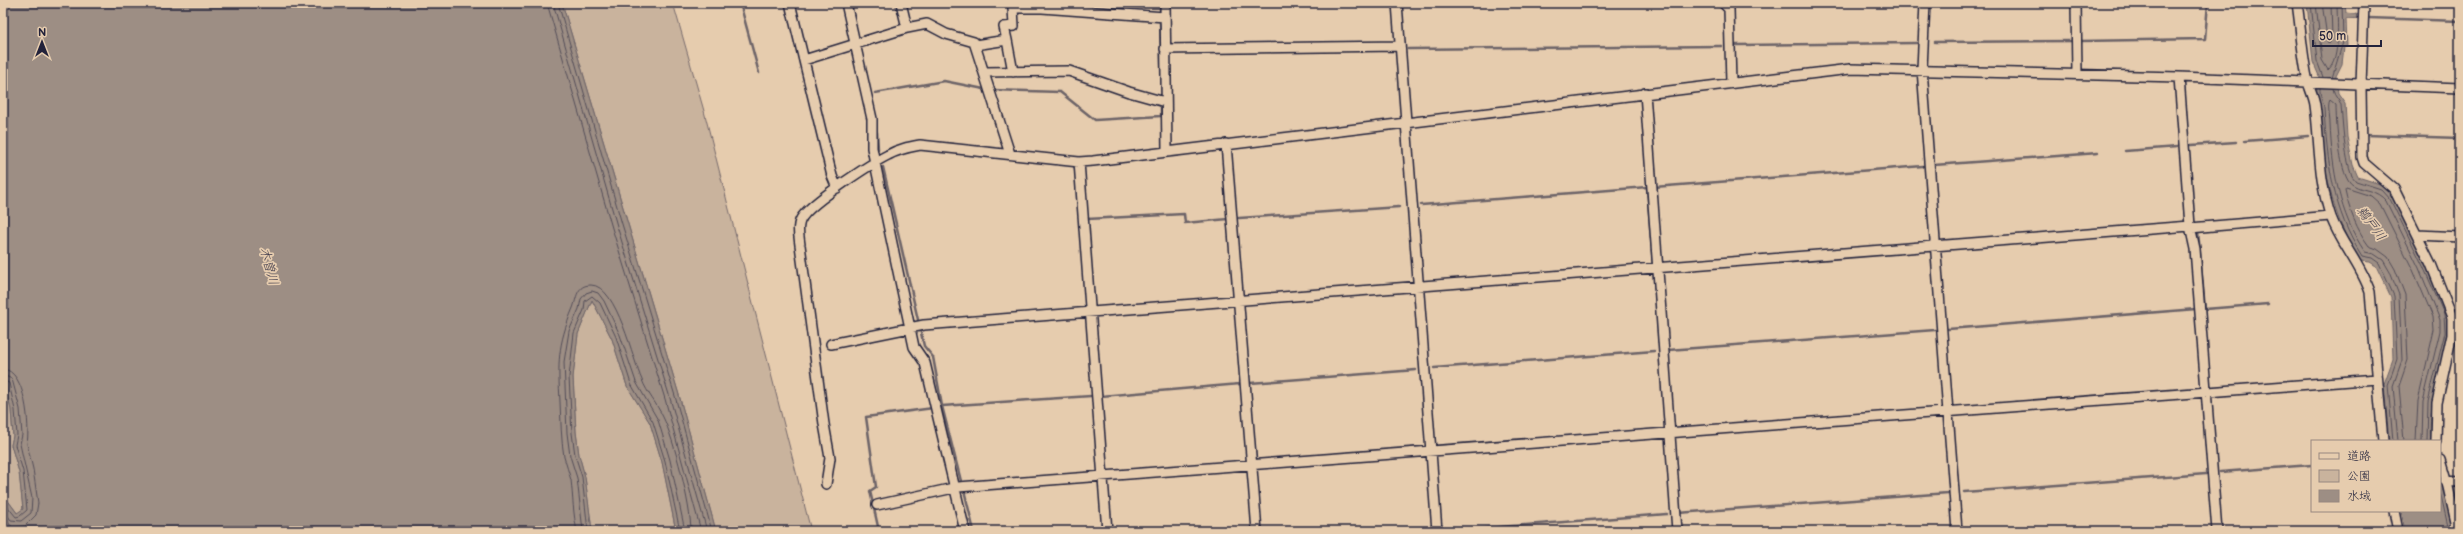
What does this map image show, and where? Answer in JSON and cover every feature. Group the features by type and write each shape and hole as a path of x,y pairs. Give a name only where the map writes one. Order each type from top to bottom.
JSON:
{"street":[{"path":"790,3 832,176 838,188"},
{"path":"846,3 872,118 872,148 875,163 915,326 914,347 926,363 965,531"},
{"path":"901,3 907,28"},
{"path":"1165,3 1165,102 1167,151"},
{"path":"1397,3 1437,531"},
{"path":"1925,3 1922,70 1957,531"},
{"path":"2076,3 2077,74"},
{"path":"2297,3 2315,104 2319,162 2330,216 2341,239 2366,281 2370,292 2383,440"},
{"path":"2364,3 2361,85 2362,157 2364,163 2394,189 2418,235 2450,307 2453,325 2436,403 2436,440"},
{"path":"1727,5 1731,83"},
{"path":"1013,72 1004,27 1014,26 1013,8 1042,8 1165,17"},
{"path":"804,60 855,42 927,24 946,34 974,42 985,72 1010,154"},
{"path":"975,45 1007,40"},
{"path":"1165,49 1400,46"},
{"path":"826,484 830,458 824,424 798,230 803,215 838,188 875,163 903,148 920,146 1079,162 1343,130 1405,124 1645,93 1850,69 2179,77 2460,88"},
{"path":"985,72 1069,71 1165,102"},
{"path":"2179,77 2190,227 2195,250 2217,531"},
{"path":"1645,93 1666,432 1677,531"},
{"path":"1226,144 1257,531"},
{"path":"1079,162 1107,531"},
{"path":"831,344 915,326 2330,216"},
{"path":"2418,235 2460,237"},
{"path":"878,506 954,488 1666,432 2378,379"},
{"path":"2441,464 2458,531"},
{"path":"2445,481 2460,482"},
{"path":"2394,512 2398,531"}],"green space":[{"path":"562,3 673,3 704,111 811,531 716,531 679,395"},
{"path":"592,300 612,339 627,386 650,423 662,462 676,531 592,531 585,477 579,455 576,432 573,377 578,334"},
{"path":"3,374 11,410 13,436 11,445 19,472 23,509 18,514 3,494"}],"water":[{"name":"木曽川","path":"3,3 562,3 679,395 716,531 676,531 662,462 650,423 627,386 612,339 592,300 578,334 573,377 576,432 579,455 585,477 592,531 3,531 3,494 17,513 23,509 19,472 11,445 13,436 11,410 3,374"},
{"name":"鵜戸川","path":"2307,3 2345,3 2346,13 2362,15 2362,18 2346,19 2347,47 2344,47 2342,64 2336,76 2338,93 2345,103 2347,137 2353,165 2358,177 2383,185 2394,197 2437,284 2443,302 2447,319 2448,334 2433,400 2430,427 2431,440 2389,440 2384,384 2393,359 2391,297 2376,266 2370,262 2360,261 2350,243 2335,207 2323,151 2320,106 2317,91 2319,76 2313,62"},
{"path":"2441,486 2450,512 2453,531 2405,531 2401,512 2441,512"}],"waterway":[{"path":"740,3 759,73"},
{"path":"1160,3 1160,10"},
{"path":"2080,41 2205,39 2208,3"},
{"path":"2368,18 2460,21"},
{"path":"1160,21 1162,97"},
{"path":"1935,42 2073,41"},
{"path":"1736,45 1917,43"},
{"path":"1408,49 1722,46"},
{"path":"875,93 944,81 984,89"},
{"path":"993,90 1060,92 1095,120 1161,116 1161,104"},
{"path":"877,132 878,149"},
{"path":"2365,135 2460,138"},
{"path":"2245,141 2308,136"},
{"path":"2191,145 2236,142"},
{"path":"2125,151 2177,147"},
{"path":"1934,165 2098,153"},
{"path":"1654,187 1923,166"},
{"path":"883,167 924,346 933,357 942,406 961,481"},
{"path":"1421,205 1647,187 1653,265"},
{"path":"1239,218 1399,207"},
{"path":"1087,219 1184,214 1185,223 1228,219"},
{"path":"2198,231 2205,309 2268,304"},
{"path":"1654,275 1660,357"},
{"path":"1948,329 2196,309"},
{"path":"1668,350 1935,330"},
{"path":"1434,368 1654,351"},
{"path":"1250,383 1416,370"},
{"path":"1101,396 1240,384"},
{"path":"942,406 1091,396"},
{"path":"879,531 870,491 876,487 866,417 933,408"},
{"path":"2220,472 2311,465"},
{"path":"1964,492 2206,474"},
{"path":"964,490 974,531"},
{"path":"1678,513 1948,493"},
{"path":"1448,531 1667,514"}]}
